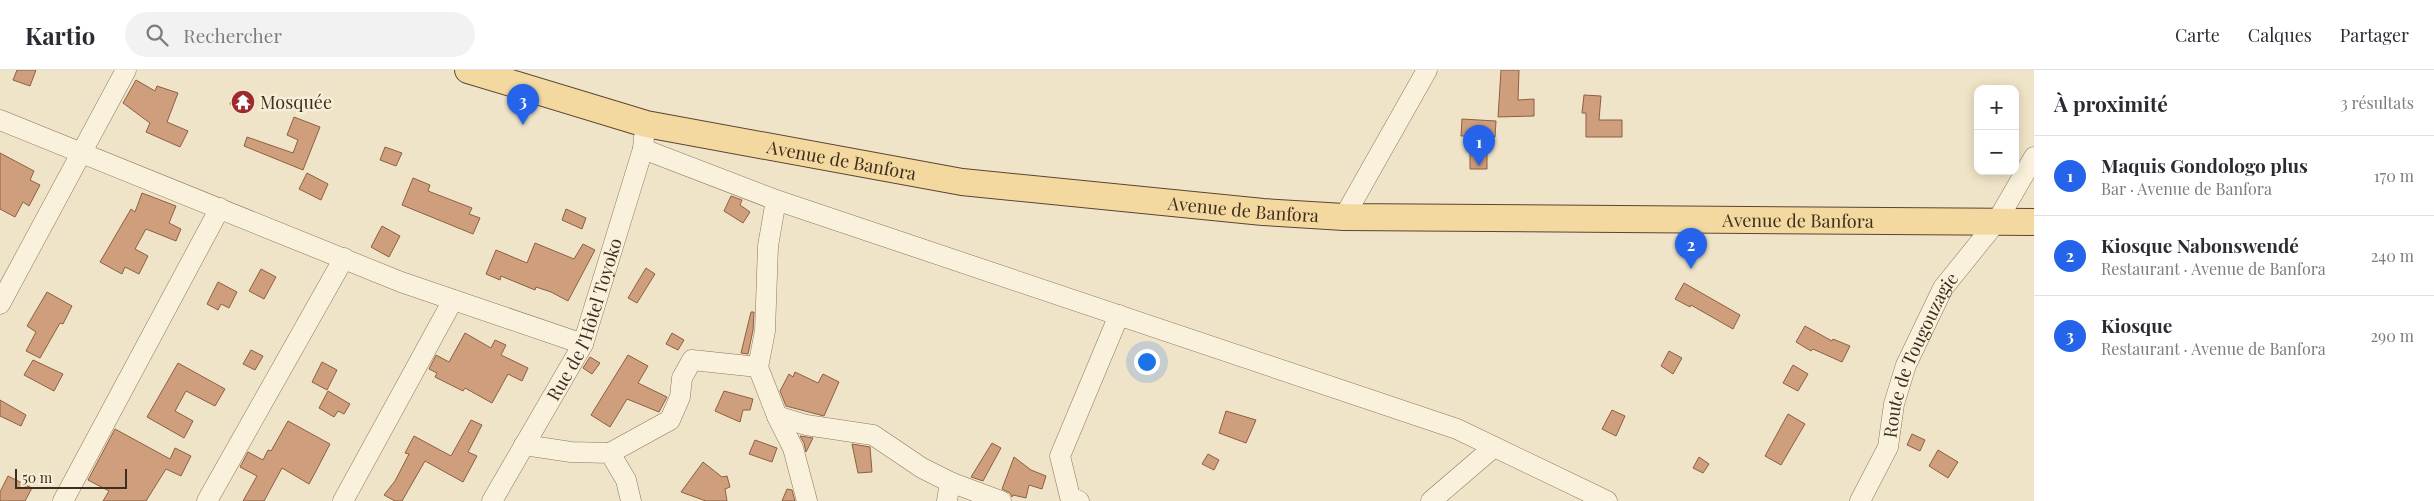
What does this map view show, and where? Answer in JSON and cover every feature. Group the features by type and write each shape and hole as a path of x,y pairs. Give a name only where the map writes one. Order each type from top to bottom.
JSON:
{"main road":[{"name":"Avenue de Banfora","path":"468,70 644,136 962,182 1263,212 1344,217 2034,222"}],"street":[{"path":"0,304 126,70"},
{"path":"1344,217 1427,70"},
{"path":"0,120 452,300 583,344"},
{"path":"644,136 776,200 1457,429 1606,501"},
{"name":"Rue de l'Hôtel Toyoko","path":"492,501 583,344 644,136"},
{"name":"Route de Tougouzagie","path":"1860,501 1888,447 1894,404 1906,365 1943,288 1997,221 2034,157"},
{"path":"776,200 768,246 765,331 758,367 777,416 793,448 807,501"},
{"path":"63,501 220,208"},
{"path":"207,501 344,258"},
{"path":"343,501 452,300"},
{"path":"1079,501 1070,496 1060,456 1119,315"},
{"path":"524,445 571,452 610,453 670,420 680,397 682,378 692,360 758,367"},
{"path":"777,416 806,426 873,435 922,468 948,492 1001,501"},
{"path":"1431,501 1494,447"},
{"path":"610,453 626,480 631,501"}],"building":[{"path":"17,70 36,70 30,86 13,80"},
{"path":"1501,70 1519,70 1518,100 1534,99 1534,116 1498,117"},
{"path":"136,80 155,91 157,86 178,93 167,122 188,131 180,147 146,132 150,123 123,103"},
{"path":"235,95 254,98 247,112 230,104"},
{"path":"1584,95 1601,96 1599,120 1622,120 1622,137 1586,137 1586,113 1582,113"},
{"path":"294,117 320,127 303,170 244,146 247,137 293,153 298,140 287,135"},
{"path":"1462,119 1496,121 1495,137 1487,137 1487,169 1470,169 1470,136 1461,136"},
{"path":"385,147 402,153 396,166 380,160"},
{"path":"0,153 34,171 30,180 40,185 29,206 23,202 15,217 0,209"},
{"path":"307,173 328,184 321,200 299,189"},
{"path":"413,178 430,185 428,191 472,208 469,214 480,218 473,234 402,205"},
{"path":"142,193 176,206 169,223 181,229 176,241 146,229 135,249 148,256 139,274 125,267 122,274 100,262 131,209 135,212"},
{"path":"731,196 742,200 740,205 750,212 743,223 724,211"},
{"path":"566,209 586,218 582,229 562,220"},
{"path":"382,226 400,236 389,257 371,247"},
{"path":"535,243 574,259 583,244 595,250 568,301 536,287 535,290 501,276 500,280 486,274 496,250 527,263"},
{"path":"646,268 655,274 637,303 628,298"},
{"path":"261,269 276,277 264,299 249,291"},
{"path":"218,282 237,292 229,308 221,304 218,310 207,304"},
{"path":"1684,283 1740,315 1733,329 1691,305 1690,307 1675,299"},
{"path":"47,292 72,306 63,324 60,323 40,358 26,351 36,332 27,326"},
{"path":"751,312 754,312 753,330 748,354 741,353"},
{"path":"1805,326 1832,341 1833,339 1850,346 1842,362 1813,349 1811,351 1796,342"},
{"path":"465,333 491,348 495,340 506,345 501,355 528,368 522,381 508,374 492,403 465,388 463,391 435,377 437,373 429,369 436,355 449,362"},
{"path":"672,333 684,340 678,350 666,344"},
{"path":"251,350 263,356 255,370 243,364"},
{"path":"1669,351 1682,358 1673,374 1661,366"},
{"path":"628,355 648,366 638,383 667,397 659,412 627,399 610,427 591,415"},
{"path":"590,357 600,363 592,374 583,368"},
{"path":"33,360 63,374 54,391 24,375"},
{"path":"322,362 337,370 327,390 312,382"},
{"path":"178,363 225,389 215,406 186,391 175,411 193,421 184,438 147,417"},
{"path":"1793,365 1808,374 1798,391 1783,383"},
{"path":"795,372 818,383 823,374 839,382 824,416 786,406 780,391 789,374 793,377"},
{"path":"328,391 350,404 344,414 338,411 334,417 319,408"},
{"path":"724,391 753,399 750,410 743,410 740,422 715,411"},
{"path":"0,400 26,415 21,426 0,416"},
{"path":"1612,410 1625,416 1616,436 1602,429"},
{"path":"1226,411 1256,420 1246,443 1219,433"},
{"path":"1788,414 1805,424 1781,465 1765,456"},
{"path":"471,420 482,425 468,452 477,456 463,482 425,461 402,501 395,501 384,495 395,481 409,454 405,453 414,436 451,456"},
{"path":"288,421 330,444 309,484 282,468 264,501 243,501 257,476 240,467 248,452 263,460 268,450 271,451"},
{"path":"115,429 170,459 175,448 191,456 181,476 166,469 146,501 103,501 109,491 88,480"},
{"path":"1912,434 1925,440 1920,451 1907,445"},
{"path":"800,436 813,438 806,452 804,443"},
{"path":"755,440 777,448 772,462 749,454"},
{"path":"992,443 1001,448 983,481 971,477"},
{"path":"852,444 870,447 872,472 858,473"},
{"path":"1938,450 1958,462 1948,478 1929,466"},
{"path":"1208,454 1219,460 1214,470 1202,464"},
{"path":"1014,457 1031,470 1046,476 1042,489 1029,485 1026,498 1013,495 1012,497 1010,493 1002,489"},
{"path":"1699,457 1709,464 1703,473 1693,468"},
{"path":"703,462 722,477 727,476 730,487 725,489 727,501 706,501 681,492"},
{"path":"8,476 32,488 25,501 0,501 0,492"},
{"path":"787,489 792,490 795,501 782,501"}],"place":[{"name":"Mosquée","path":"243,102"},
{"name":"Kiosque","path":"523,125"},
{"name":"Maquis Gondologo plus","path":"1479,166"},
{"name":"Kiosque Nabonswendé","path":"1691,269"}]}
